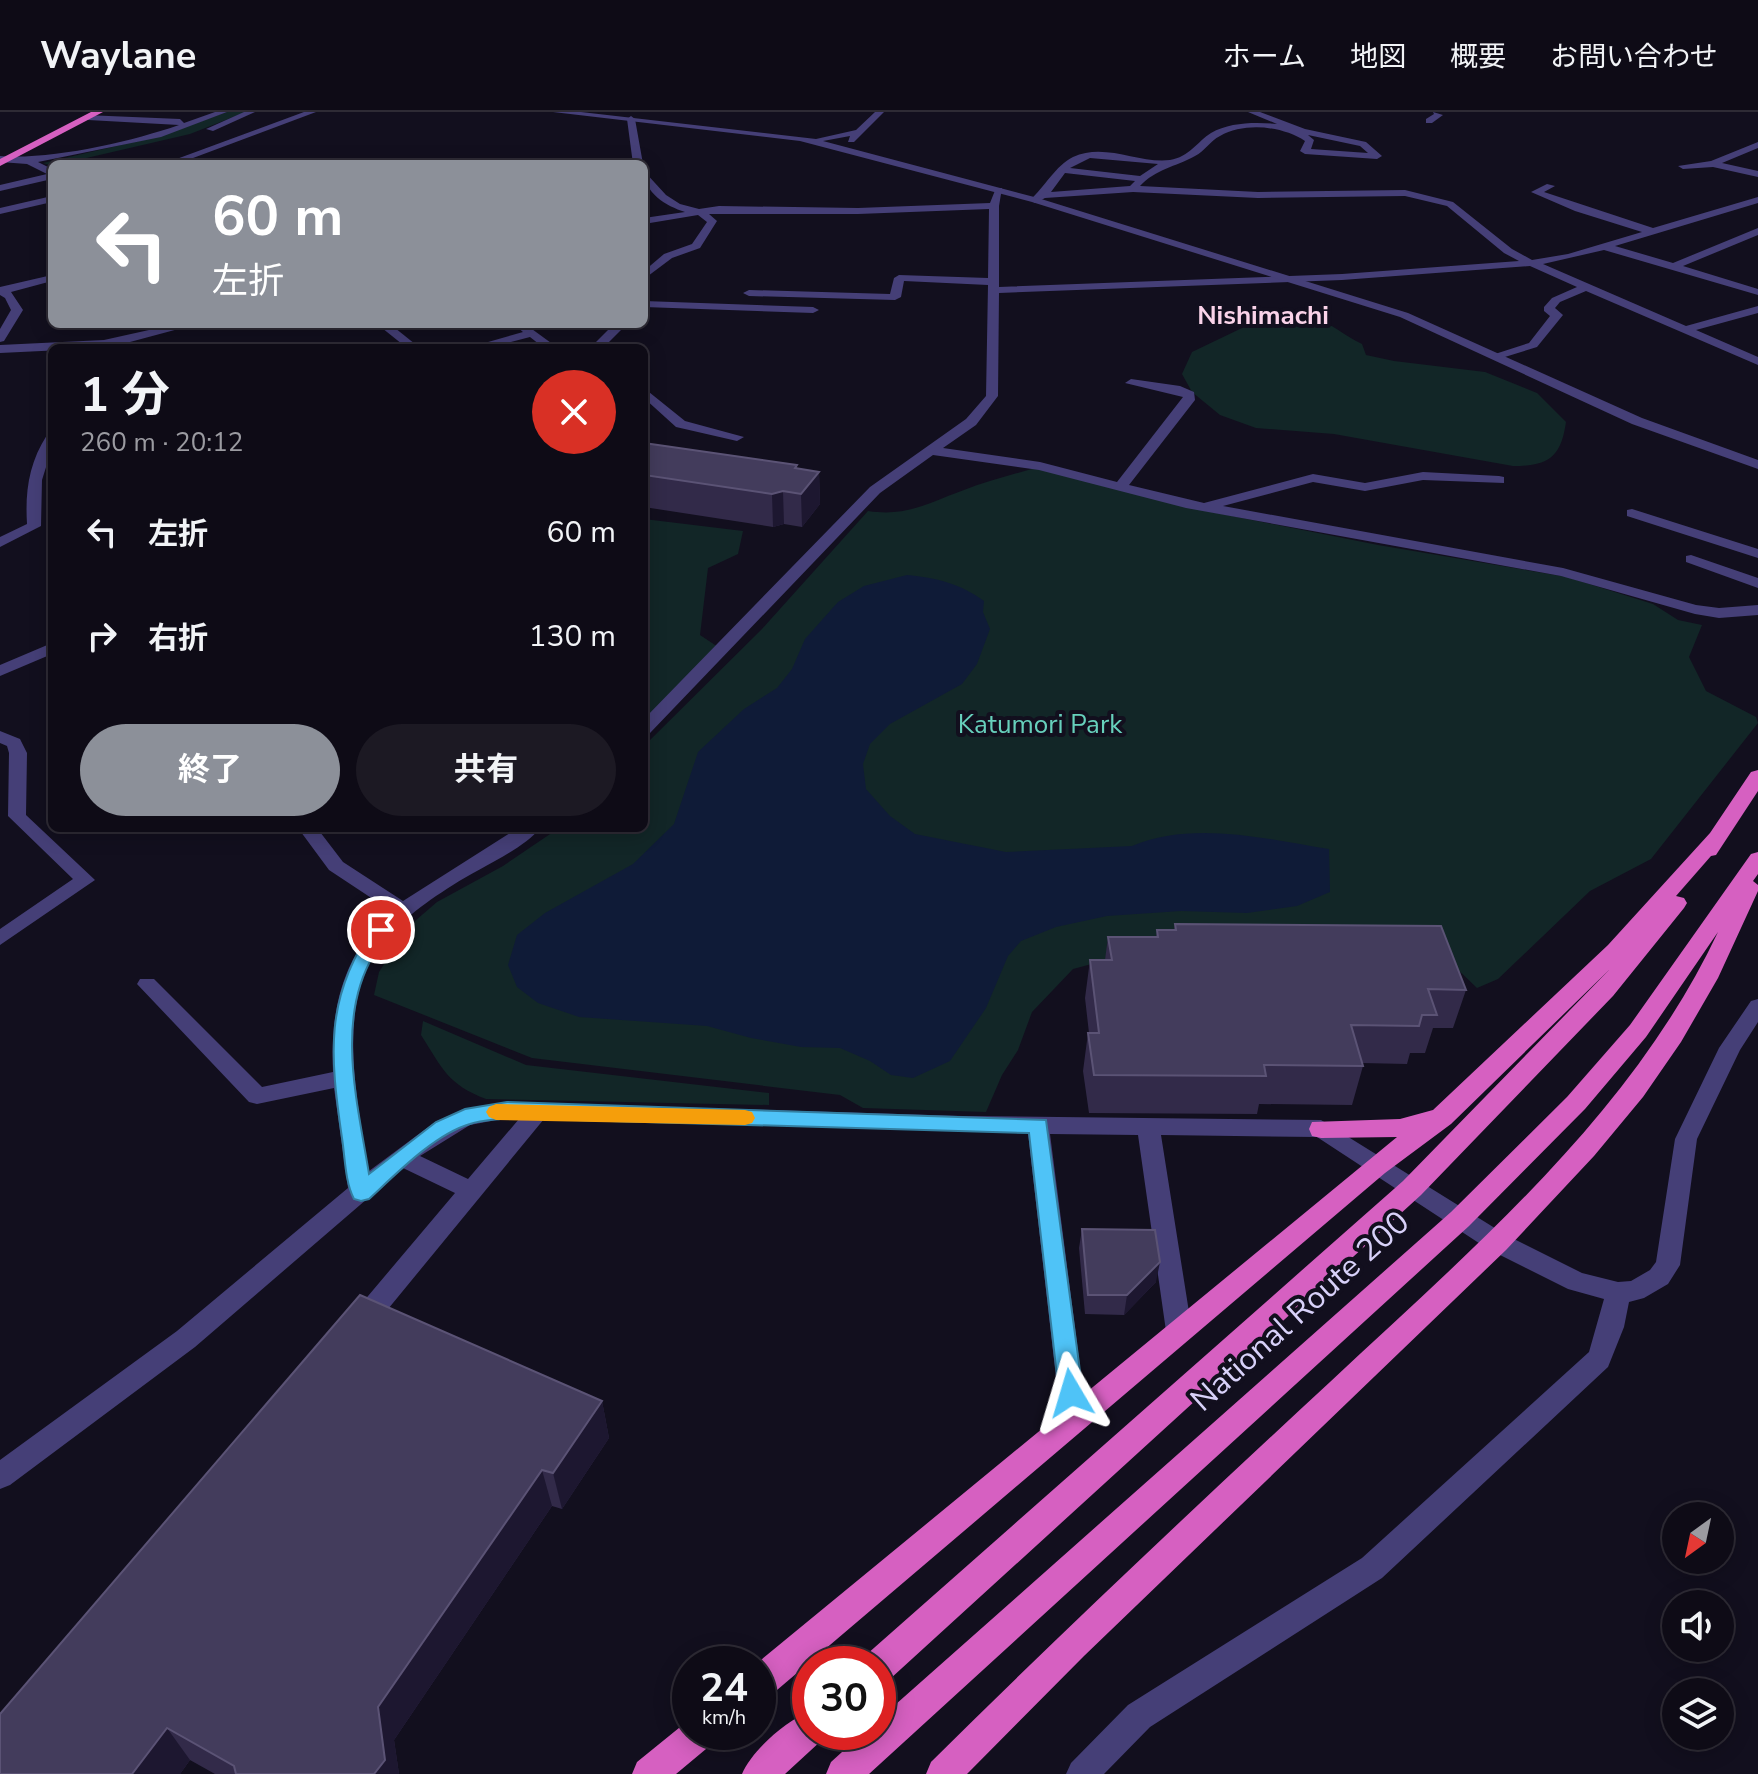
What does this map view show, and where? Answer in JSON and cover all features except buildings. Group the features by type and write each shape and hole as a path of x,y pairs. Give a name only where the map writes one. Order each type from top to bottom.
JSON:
{"highway":[{"path":"2,160 93,115"},
{"name":"National Route 200","path":"896,1651 1412,1188 1605,990 1674,907 1758,776"},
{"path":"776,1669 1376,1166 1442,1117 1616,950 1716,838"},
{"path":"943,1774 1083,1634 1497,1242 1612,1118 1690,1013 1728,940 1758,861"},
{"name":"National Route 200","path":"843,1774 1460,1219 1576,1103 1638,1031 1758,861"},
{"path":"1321,1129 1400,1128 1442,1117"},
{"path":"759,1774 792,1744"},
{"path":"649,1774 678,1750"}],"street":[{"path":"2,160 29,161 158,135 223,112"},
{"path":"82,160 190,135 251,112"},
{"path":"292,112 310,113"},
{"path":"557,112 615,115 800,138 831,138 860,132"},
{"path":"843,149 880,112"},
{"path":"1133,189 1153,167 1196,152 1216,134 1257,126 1304,135 1310,140 1305,151 1377,156 1363,144 1303,131 1252,112"},
{"path":"1429,121 1439,115 1437,112"},
{"path":"179,160 310,113"},
{"path":"93,115 198,123"},
{"path":"631,119 637,160"},
{"path":"800,138 1039,198 1404,315 1637,421 1758,465"},
{"path":"1740,139 1758,143"},
{"path":"1713,164 1758,143"},
{"path":"1039,198 1073,160 1089,155 1169,163"},
{"path":"29,161 48,170"},
{"path":"1683,166 1713,164 1758,174"},
{"path":"1063,170 1141,179"},
{"path":"0,188 48,172"},
{"path":"648,179 662,197 678,207 701,210 858,211 994,206"},
{"path":"1550,186 1536,192 1578,209 1654,232"},
{"path":"1039,198 1133,189 1258,195 1377,191 1427,197 1461,211 1508,251 1531,263 1758,361"},
{"path":"648,725 861,502 928,450 971,422 992,396 994,206 999,190"},
{"path":"0,211 48,200"},
{"path":"749,293 895,297 899,278 994,286 1290,279 1466,270 1531,263 1606,247 1758,200"},
{"path":"1741,205 1758,209"},
{"path":"648,220 701,210"},
{"path":"648,273 668,256 696,246 703,239 712,221 701,210"},
{"path":"1673,267 1758,231"},
{"path":"1606,247 1758,292"},
{"path":"2,291 48,279"},
{"path":"1499,357 1533,345 1557,315 1548,309 1556,300 1584,288"},
{"path":"0,339 17,310 17,304 2,291"},
{"path":"648,304 813,310"},
{"path":"1683,330 1758,309"},
{"path":"104,344 174,328"},
{"path":"388,328 409,344"},
{"path":"525,328 547,344"},
{"path":"600,344 617,328"},
{"path":"489,344 533,333"},
{"path":"0,349 48,348"},
{"path":"1121,486 1190,395 1180,390 1131,383"},
{"path":"648,395 681,424 737,437"},
{"path":"0,543 34,526 32,498 40,454 48,443"},
{"path":"928,450 1040,466 1204,508 1563,572 1695,609 1719,613 1758,610"},
{"path":"1204,508 1313,478 1365,487 1423,476 1499,480"},
{"path":"1632,513 1758,554"},
{"path":"1691,559 1758,583"},
{"path":"0,671 48,650"},
{"path":"0,736 14,743 18,753 17,816 85,880 0,938"},
{"path":"310,832 336,866 403,910"},
{"path":"361,1193 343,1078 345,1005 362,957 381,930 403,910 525,832"},
{"path":"147,984 257,1096 343,1078"},
{"path":"0,1476 186,1339 401,1157 465,1117 507,1110 1038,1125 1321,1129 1497,1242 1577,1282 1618,1292 1635,1291 1659,1277 1668,1265 1686,1139 1730,1048 1758,1006"},
{"path":"349,1337 538,1111"},
{"path":"1038,1125 1074,1421"},
{"path":"1148,1127 1179,1331"},
{"path":"401,1157 472,1191"},
{"path":"1082,1774 1139,1716 1372,1568 1599,1359 1611,1327 1618,1292"}],"green space":[{"path":"227,112 246,112 190,134 78,160 56,160 160,136"},
{"path":"1313,319 1327,323 1362,344 1366,355 1485,372 1537,393 1566,422 1561,444 1544,461 1513,466 1334,434 1256,428 1220,415 1192,392 1182,374 1192,352 1242,328 1267,321"},
{"name":"Katumori Park","path":"1035,468 1182,506 1378,545 1567,577 1653,604 1678,620 1702,625 1689,657 1706,691 1756,717 1758,723 1651,859 1590,891 1498,979 1477,988 1446,958 1114,958 1073,969 1032,1012 1018,1050 1002,1075 986,1112 863,1108 840,1095 532,1058 374,995 379,972 408,927 437,902 503,866 553,832 648,832 648,742 762,629 868,511 894,512 917,508"},
{"path":"648,519 743,531 738,554 708,568 700,635 718,647 648,716"},
{"path":"423,1021 526,1065 769,1093 769,1105 486,1099 462,1087 447,1074 421,1035"}],"water":[{"path":"907,575 947,582 975,595 984,601 983,612 990,629 977,664 962,684 890,724 870,744 863,764 866,789 890,816 915,834 1006,852 1132,846 1155,838 1204,833 1255,837 1329,849 1330,892 1297,906 1247,913 1181,911 1107,916 1056,927 1021,941 1008,956 986,1008 950,1061 913,1078 891,1075 870,1061 840,1048 801,1047 707,1026 579,1017 538,1003 517,987 508,965 517,935 545,913 633,864 674,824 698,752 744,709 777,688 792,669 805,639 838,602 864,586"}],"slow traffic":[{"path":"496,1112 745,1118"}],"district":[{"name":"Nishimachi","path":"1263,315"}],"route":[{"path":"381,930 362,957 345,1005 343,1074 361,1193 401,1157 443,1128 465,1117 507,1110 1038,1125 1071,1393"}]}
